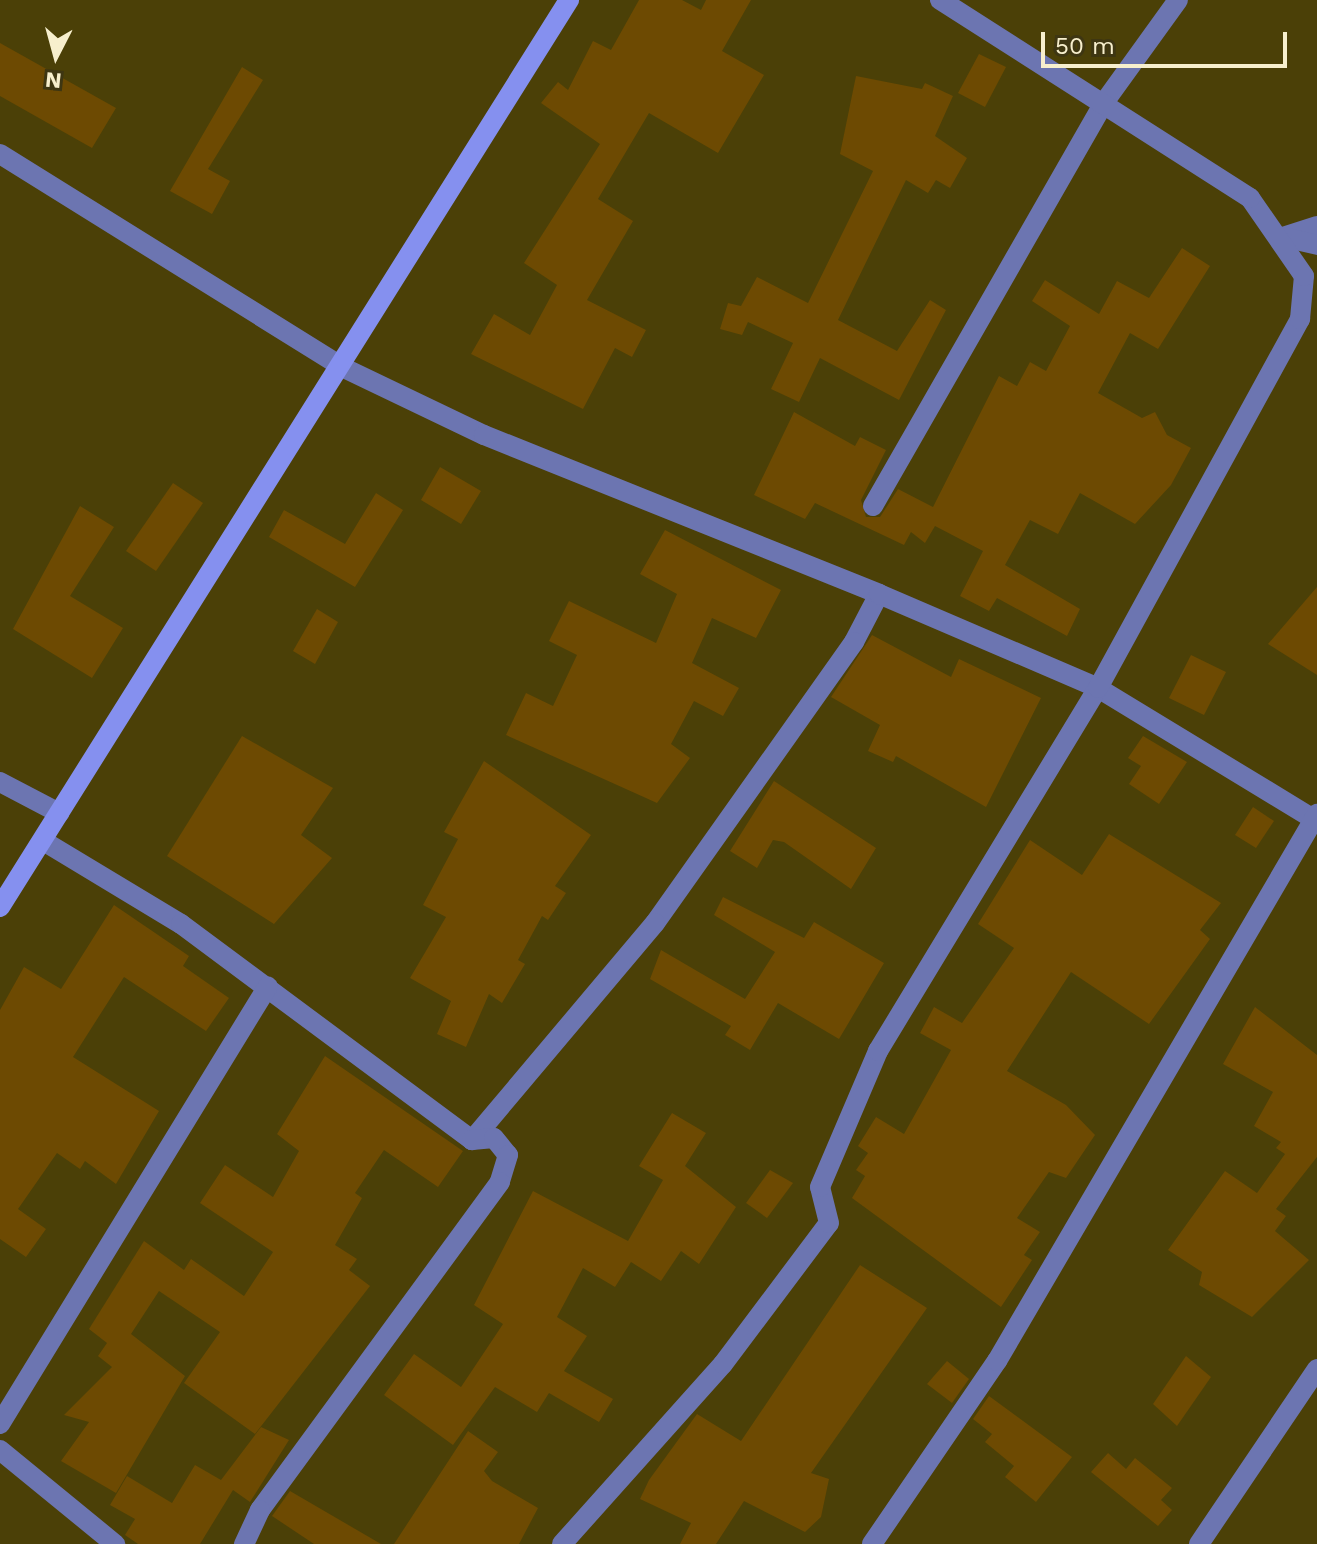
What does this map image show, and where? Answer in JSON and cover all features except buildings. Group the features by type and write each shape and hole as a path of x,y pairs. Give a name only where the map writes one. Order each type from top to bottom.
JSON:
{"street":[{"path":"0,907 45,842 59,813 344,368 569,0"},
{"path":"562,1544 723,1364 829,1223 820,1187 878,1051 1098,688 1300,319 1304,276 1283,237 1250,198 940,0"},
{"path":"873,506 1103,104 1178,0"},
{"path":"0,154 344,368 484,435 879,594 1098,688 1316,818 997,1361 872,1544"},
{"path":"1283,237 1317,226"},
{"path":"1283,237 1317,245"},
{"path":"472,1140 664,911 854,642 879,594"},
{"path":"0,782 59,813"},
{"path":"45,842 268,986 472,1140 494,1138 508,1155 500,1182 260,1510 244,1544"},
{"path":"0,1424 268,986"},
{"path":"1199,1544 1317,1369"},
{"path":"0,1450 115,1544"}]}
